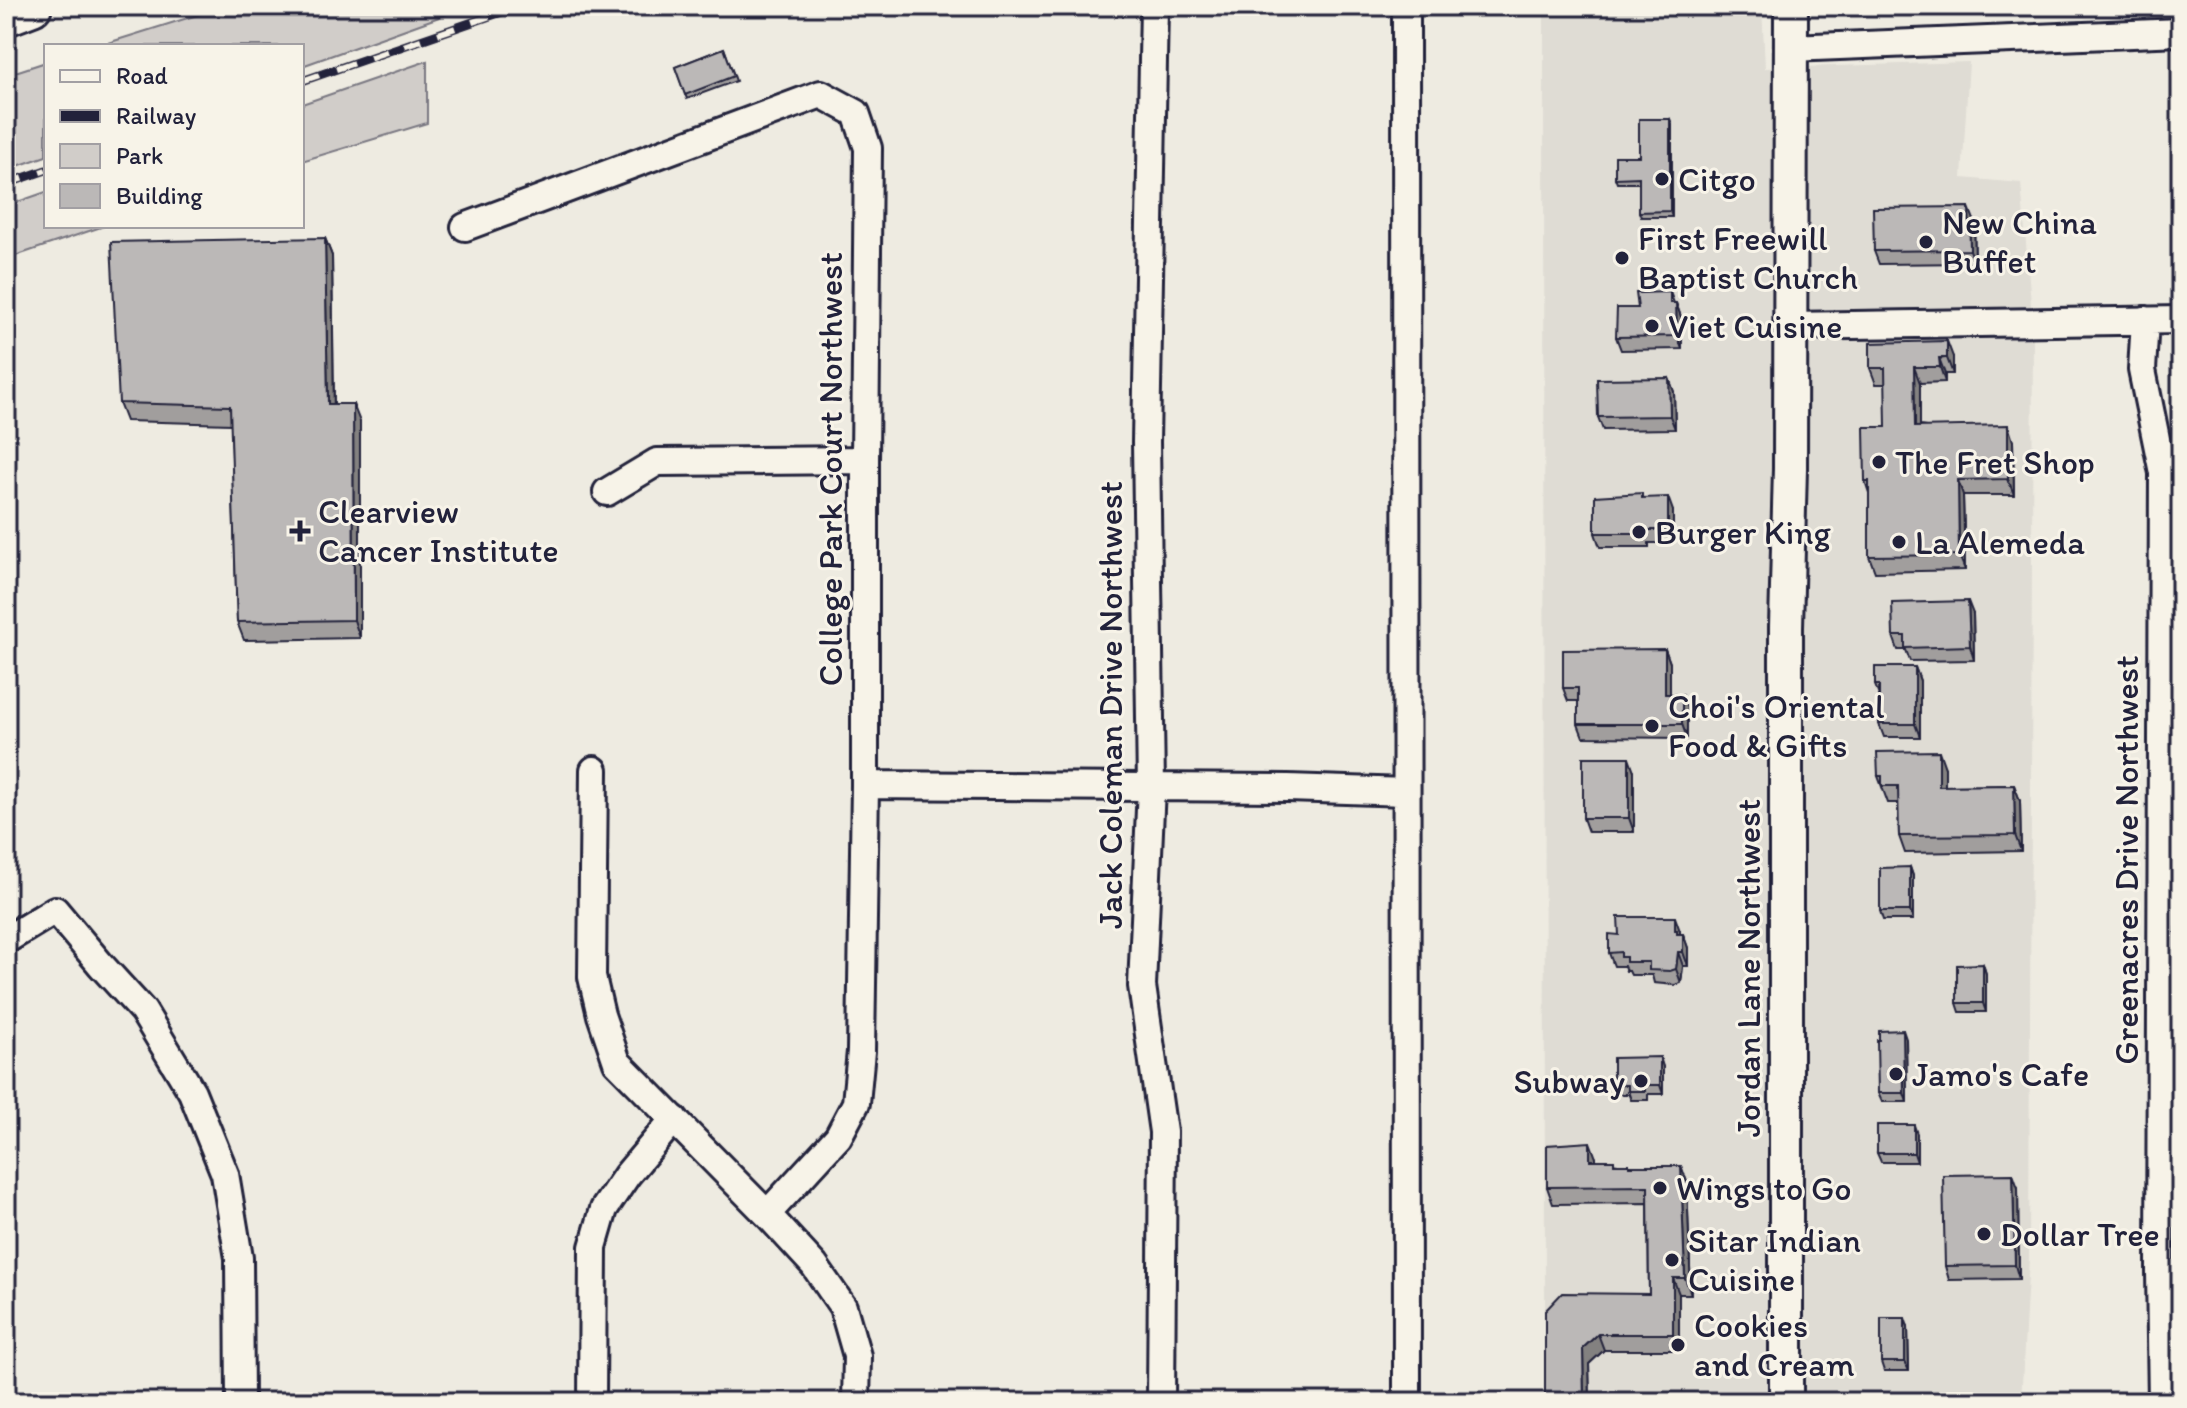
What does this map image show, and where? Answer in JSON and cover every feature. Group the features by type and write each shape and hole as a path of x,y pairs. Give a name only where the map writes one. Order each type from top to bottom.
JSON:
{"highway":[{"path":"6,16 32,6"}],"main road":[{"name":"Jordan Lane Northwest","path":"1786,1402 1786,627 1790,505 1791,6"}],"street":[{"name":"Jack Coleman Drive Northwest","path":"1154,6 1146,442 1151,787 1142,986 1163,1132 1161,1402"},
{"path":"1406,6 1407,1402"},
{"path":"1790,48 2181,32"},
{"name":"College Park Court Northwest","path":"465,227 821,94 856,113 868,148 861,1051 856,1103 838,1137 767,1214"},
{"name":"Greenacres Drive Northwest","path":"2145,320 2142,370 2163,473 2171,1035 2160,1272 2162,1402"},
{"path":"1789,326 2181,320"},
{"path":"607,492 657,462 865,460"},
{"path":"594,770 592,977 617,1062 814,1265 843,1307 857,1356 856,1402"},
{"path":"865,785 1288,788 1406,792"},
{"path":"6,940 55,910 143,1011 192,1092 225,1174 239,1258 240,1402"},
{"path":"592,1402 593,1247 604,1209 627,1175 674,1119"}],"shaded area":[{"path":"1544,6 1762,6 1765,68 1969,62 1962,178 2021,183 2033,328 2029,1257 2021,1402 1545,1402"}],"green space":[{"path":"226,6 470,6 304,65 304,44 104,44"},
{"path":"427,61 427,123 304,160 304,103"},
{"path":"44,63 44,157 6,170 6,75"},
{"path":"44,193 44,228 98,228 6,259 6,206"}],"building":[{"path":"724,48 734,76 685,95 675,67"},
{"path":"1639,119 1670,119 1670,211 1639,212 1639,177 1615,178 1615,156 1639,156"},
{"name":"New China Buffet","path":"1969,207 1970,250 1874,251 1873,208"},
{"name":"Clearview Cancer Institute","path":"325,238 328,404 353,404 354,620 237,622 230,406 119,403 111,242"},
{"path":"1670,292 1670,303 1676,303 1677,336 1616,337 1617,308 1638,308 1636,293"},
{"path":"1947,341 1947,358 1939,358 1940,367 1914,367 1915,427 2008,425 2008,479 1958,480 1959,555 1869,556 1869,481 1865,481 1864,427 1886,427 1885,368 1870,368 1870,343"},
{"path":"1669,378 1670,416 1598,417 1597,379"},
{"path":"1642,493 1642,498 1668,497 1668,530 1595,533 1595,496"},
{"path":"1968,601 1970,646 1905,648 1905,636 1893,636 1892,603"},
{"path":"1665,649 1665,694 1682,694 1682,724 1578,724 1578,688 1563,688 1563,650"},
{"path":"1875,667 1915,667 1915,724 1879,724 1879,685 1875,685"},
{"path":"1939,751 1939,786 2014,785 2015,835 1899,836 1898,786 1882,786 1882,776 1878,776 1877,752"},
{"path":"1583,757 1629,757 1629,818 1583,818"},
{"path":"1910,867 1910,911 1880,911 1880,868"},
{"path":"1618,917 1675,917 1675,930 1677,934 1683,934 1683,952 1678,952 1676,969 1649,970 1649,962 1626,962 1621,952 1609,953 1609,934 1619,935"},
{"path":"1983,964 1983,1003 1957,1003 1957,965"},
{"path":"1903,1030 1904,1093 1878,1093 1879,1031"},
{"path":"1660,1057 1660,1085 1644,1085 1645,1091 1628,1091 1628,1085 1613,1085 1613,1058"},
{"path":"1877,1125 1914,1125 1914,1153 1877,1153"},
{"path":"1590,1142 1590,1160 1614,1160 1614,1164 1629,1166 1681,1166 1685,1278 1673,1278 1673,1334 1598,1334 1583,1348 1584,1402 1545,1402 1545,1311 1562,1293 1649,1294 1648,1186 1547,1187 1547,1145"},
{"name":"Dollar Tree","path":"2013,1174 2015,1265 1945,1266 1943,1175"},
{"path":"1881,1318 1905,1318 1905,1362 1881,1362"}],"railway":[{"path":"304,80 519,6"},
{"path":"6,184 44,171"}],"place":[{"name":"Citgo","path":"1662,179"},
{"name":"New China Buffet","path":"1926,242"},
{"name":"First Freewill Baptist Church","path":"1622,258"},
{"name":"Viet Cuisine","path":"1652,326"},
{"name":"The Fret Shop","path":"1879,462"},
{"name":"Clearview Cancer Institute","path":"300,531"},
{"name":"Burger King","path":"1639,532"},
{"name":"La Alemeda","path":"1899,542"},
{"name":"Choi's Oriental Food & Gifts","path":"1652,726"},
{"name":"Jamo's Cafe","path":"1896,1074"},
{"name":"Subway","path":"1641,1081"},
{"name":"Wings to Go","path":"1660,1188"},
{"name":"Dollar Tree","path":"1984,1234"},
{"name":"Sitar Indian Cuisine","path":"1672,1260"},
{"name":"Cookies and Cream","path":"1678,1345"}]}
